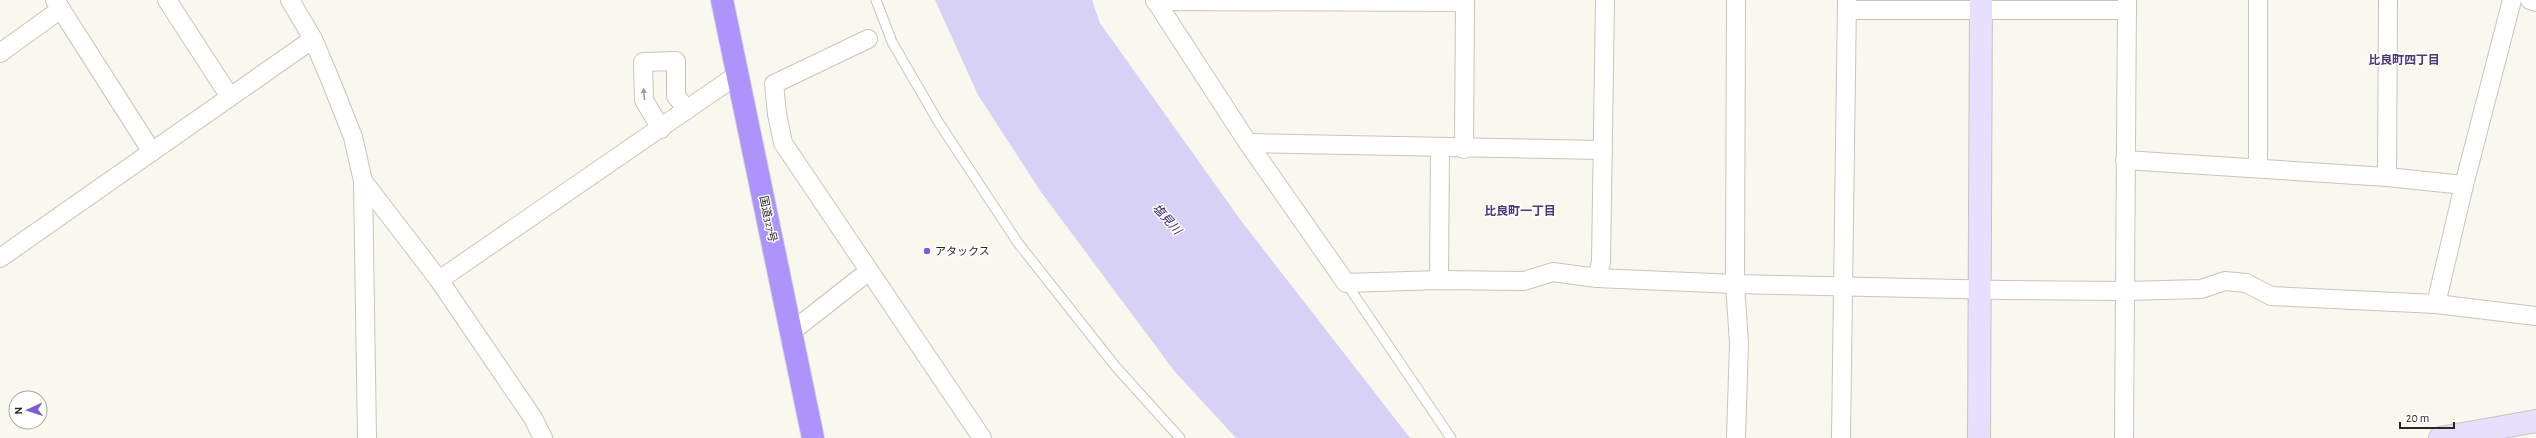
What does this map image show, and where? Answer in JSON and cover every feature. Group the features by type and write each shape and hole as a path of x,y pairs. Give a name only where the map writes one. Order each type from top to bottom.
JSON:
{"highway":[{"name":"国道327号","path":"722,0 814,438"}],"street":[{"path":"167,0 230,97"},
{"path":"290,0 313,39 353,137 363,181 367,438"},
{"path":"1155,0 1334,2 1465,1 1464,149"},
{"path":"1155,0 1248,143 1346,284 1439,280 1524,281 1553,272 1597,278 1735,284 2126,291 2201,289 2225,281 2246,283 2271,296 2436,304 2536,316"},
{"path":"1597,278 1601,262 1605,0"},
{"path":"1736,0 1735,284 1739,343 1736,438"},
{"path":"2258,0 2258,168"},
{"path":"2387,177 2388,0"},
{"path":"2436,304 2464,185 2512,0"},
{"path":"2530,0 2536,2"},
{"path":"0,53 58,5 152,152"},
{"path":"1840,438 1844,286 1847,5 2127,5 2124,438"},
{"path":"1979,438 1981,288 1981,5"},
{"path":"0,258 313,39"},
{"path":"868,39 774,84 777,114 783,143 982,438"},
{"path":"661,129 644,100 643,62 676,61 676,96 686,110"},
{"path":"439,280 661,129 737,75"},
{"path":"1248,143 1464,149 1603,150"},
{"path":"1439,280 1440,148"},
{"path":"2125,160 2387,177 2464,185"},
{"path":"363,181 439,280 533,418 543,438"},
{"path":"791,332 869,271"},
{"path":"2440,438 2536,421"}],"lane":[{"path":"876,0 892,42 939,122 1018,244 1116,367 1180,438"},
{"path":"1346,284 1452,438"}],"water":[{"name":"塩見川","path":"935,0 1092,0 1100,23 1242,222 1410,438 1236,438 1175,372 1041,192 978,95"}],"place":[{"name":"アタックス","path":"927,251"}],"district":[{"name":"比良町四丁目","path":"2404,60"},
{"name":"比良町一丁目","path":"1520,211"}]}
